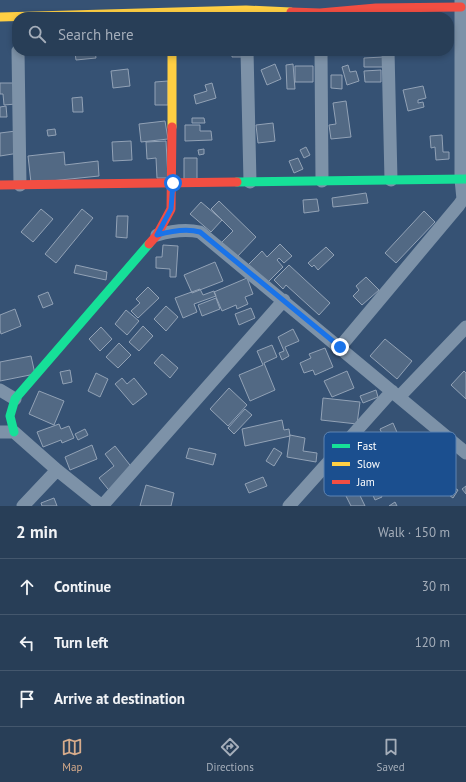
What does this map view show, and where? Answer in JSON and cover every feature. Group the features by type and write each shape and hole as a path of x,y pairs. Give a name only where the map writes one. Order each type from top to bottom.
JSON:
{"street":[{"path":"340,347 463,199 464,103 461,4 382,8 347,12"},
{"path":"128,12 172,10 209,12"},
{"path":"0,17 12,17"},
{"path":"18,56 20,185"},
{"path":"172,56 173,183 171,209 157,235 15,399 6,413 10,416 14,432 57,470 102,506 284,300"},
{"path":"247,56 250,182"},
{"path":"321,56 322,181"},
{"path":"388,56 391,180"},
{"path":"0,185 463,179"},
{"path":"157,235 170,231 191,230 200,232 284,300 441,432"},
{"path":"360,432 396,394 466,327"},
{"path":"0,390 15,399"},
{"path":"0,432 14,432"},
{"path":"456,445 466,453"},
{"path":"289,506 324,469"},
{"path":"23,506 57,470"}],"building":[{"path":"75,56 96,56 96,58 76,60"},
{"path":"383,57 383,67 364,67 364,58"},
{"path":"275,64 281,79 267,85 261,70"},
{"path":"293,64 295,89 287,89 286,65"},
{"path":"348,65 350,72 356,71 359,81 347,85 342,67"},
{"path":"295,66 313,66 313,82 295,82"},
{"path":"128,69 130,86 113,88 111,71"},
{"path":"381,70 381,82 365,82 364,71"},
{"path":"331,75 342,75 342,89 331,88"},
{"path":"168,81 168,105 155,105 155,82"},
{"path":"0,83 15,83 16,104 4,105 3,94 0,94"},
{"path":"212,83 216,98 196,104 194,95 207,91 205,85"},
{"path":"423,86 426,98 418,100 418,103 423,102 424,107 408,111 403,90"},
{"path":"82,97 83,112 73,112 72,98"},
{"path":"346,101 351,137 331,139 329,125 336,124 333,103"},
{"path":"6,106 7,117 0,117 0,107"},
{"path":"192,118 204,118 205,123 192,123"},
{"path":"165,121 168,139 141,142 139,124"},
{"path":"273,123 275,141 258,143 256,125"},
{"path":"185,125 200,125 200,131 211,131 212,140 185,141"},
{"path":"55,129 56,135 48,136 47,130"},
{"path":"16,131 19,153 0,156 0,133"},
{"path":"442,135 443,152 449,152 449,159 436,160 435,147 431,148 430,136"},
{"path":"131,141 132,160 113,161 112,142"},
{"path":"166,141 168,178 157,178 156,158 147,159 146,142"},
{"path":"306,147 310,155 304,158 300,150"},
{"path":"204,149 204,154 199,155 198,150"},
{"path":"64,152 65,165 98,161 99,176 31,183 28,156"},
{"path":"184,158 197,158 197,179 184,179"},
{"path":"298,158 303,169 294,173 289,161"},
{"path":"366,193 368,203 333,207 332,198"},
{"path":"317,199 319,211 304,213 303,200"},
{"path":"219,201 256,237 236,258 221,243 233,231 211,209"},
{"path":"201,202 222,220 211,232 190,214"},
{"path":"41,209 53,219 33,242 21,232"},
{"path":"82,209 93,218 56,263 45,254"},
{"path":"424,211 435,222 396,263 385,253"},
{"path":"117,216 128,216 127,238 116,237"},
{"path":"280,244 292,256 284,263 279,258 277,260 283,267 267,283 248,265 262,251 267,257"},
{"path":"163,245 178,246 176,277 170,277 170,269 156,268 156,257 162,257"},
{"path":"326,247 334,255 318,270 314,265 312,267 308,263"},
{"path":"215,262 223,281 192,293 184,275"},
{"path":"76,265 107,272 106,280 74,273"},
{"path":"289,265 330,303 319,315 286,285 283,289 274,280"},
{"path":"366,277 379,290 362,305 353,296 359,290 356,286"},
{"path":"247,278 253,294 245,297 248,304 237,309 236,305 222,311 214,292"},
{"path":"148,287 159,298 138,318 131,311 140,303 136,299"},
{"path":"200,289 203,295 214,291 216,296 194,304 197,312 183,318 175,298"},
{"path":"48,292 53,304 43,308 38,296"},
{"path":"216,298 220,309 202,316 198,305"},
{"path":"166,306 178,317 166,331 154,319"},
{"path":"251,308 255,318 239,325 235,314"},
{"path":"15,309 21,326 1,334 0,315"},
{"path":"126,310 139,321 127,335 115,324"},
{"path":"143,326 153,336 139,351 129,342"},
{"path":"101,327 112,339 100,351 89,339"},
{"path":"293,329 299,341 285,347 289,356 282,360 279,353 284,351 278,337"},
{"path":"385,339 412,361 397,379 370,356"},
{"path":"119,343 131,355 118,368 106,357"},
{"path":"272,345 277,357 264,363 275,390 250,401 239,375 263,365 257,351"},
{"path":"325,348 333,367 315,375 313,370 304,373 300,363 311,358 309,354"},
{"path":"162,354 178,368 170,378 154,363"},
{"path":"31,356 35,374 0,381 0,362"},
{"path":"70,370 72,382 63,384 60,372"},
{"path":"347,371 354,388 332,397 324,381"},
{"path":"464,371 466,373 466,399 451,385"},
{"path":"96,373 108,379 100,397 88,391"},
{"path":"122,378 127,384 134,378 147,394 133,405 115,384"},
{"path":"229,388 247,405 228,426 210,409"},
{"path":"376,390 378,397 363,403 360,396"},
{"path":"39,391 64,401 54,425 29,414"},
{"path":"323,398 360,402 357,424 321,420"},
{"path":"245,409 252,415 234,434 228,428"},
{"path":"282,420 284,430 289,429 290,436 245,446 242,429"},
{"path":"393,423 397,432 381,432 380,429"},
{"path":"59,424 61,429 69,426 74,438 62,443 61,440 43,447 37,432"},
{"path":"85,429 88,435 78,440 75,434"},
{"path":"290,435 305,438 303,451 317,453 316,462 287,457"},
{"path":"92,445 97,459 70,470 65,457"},
{"path":"115,446 137,474 112,494 99,478 114,466 105,454"},
{"path":"189,448 216,454 213,465 186,458"},
{"path":"274,448 282,453 274,466 266,461"},
{"path":"263,477 267,486 249,493 245,484"},
{"path":"146,485 174,493 171,506 140,506"},
{"path":"466,486 466,494 462,489"},
{"path":"346,496 360,496 365,506 351,506"},
{"path":"373,496 382,496 382,497 375,500"},
{"path":"54,498 57,506 42,506 41,503"},
{"path":"395,502 397,506 389,506"}],"traffic: fast":[{"path":"237,182 466,179"},
{"path":"14,432 10,416 15,399 149,244"}],"traffic: slow":[{"path":"176,12 246,10 291,12"},
{"path":"0,17 12,17"},
{"path":"172,56 172,127"}],"traffic: jam":[{"path":"331,12 376,8 461,7"},
{"path":"149,244 157,235 171,209 172,127"},
{"path":"0,185 237,182"}],"route":[{"path":"173,183 171,209 157,235 170,231 191,230 200,232 340,347"}]}
